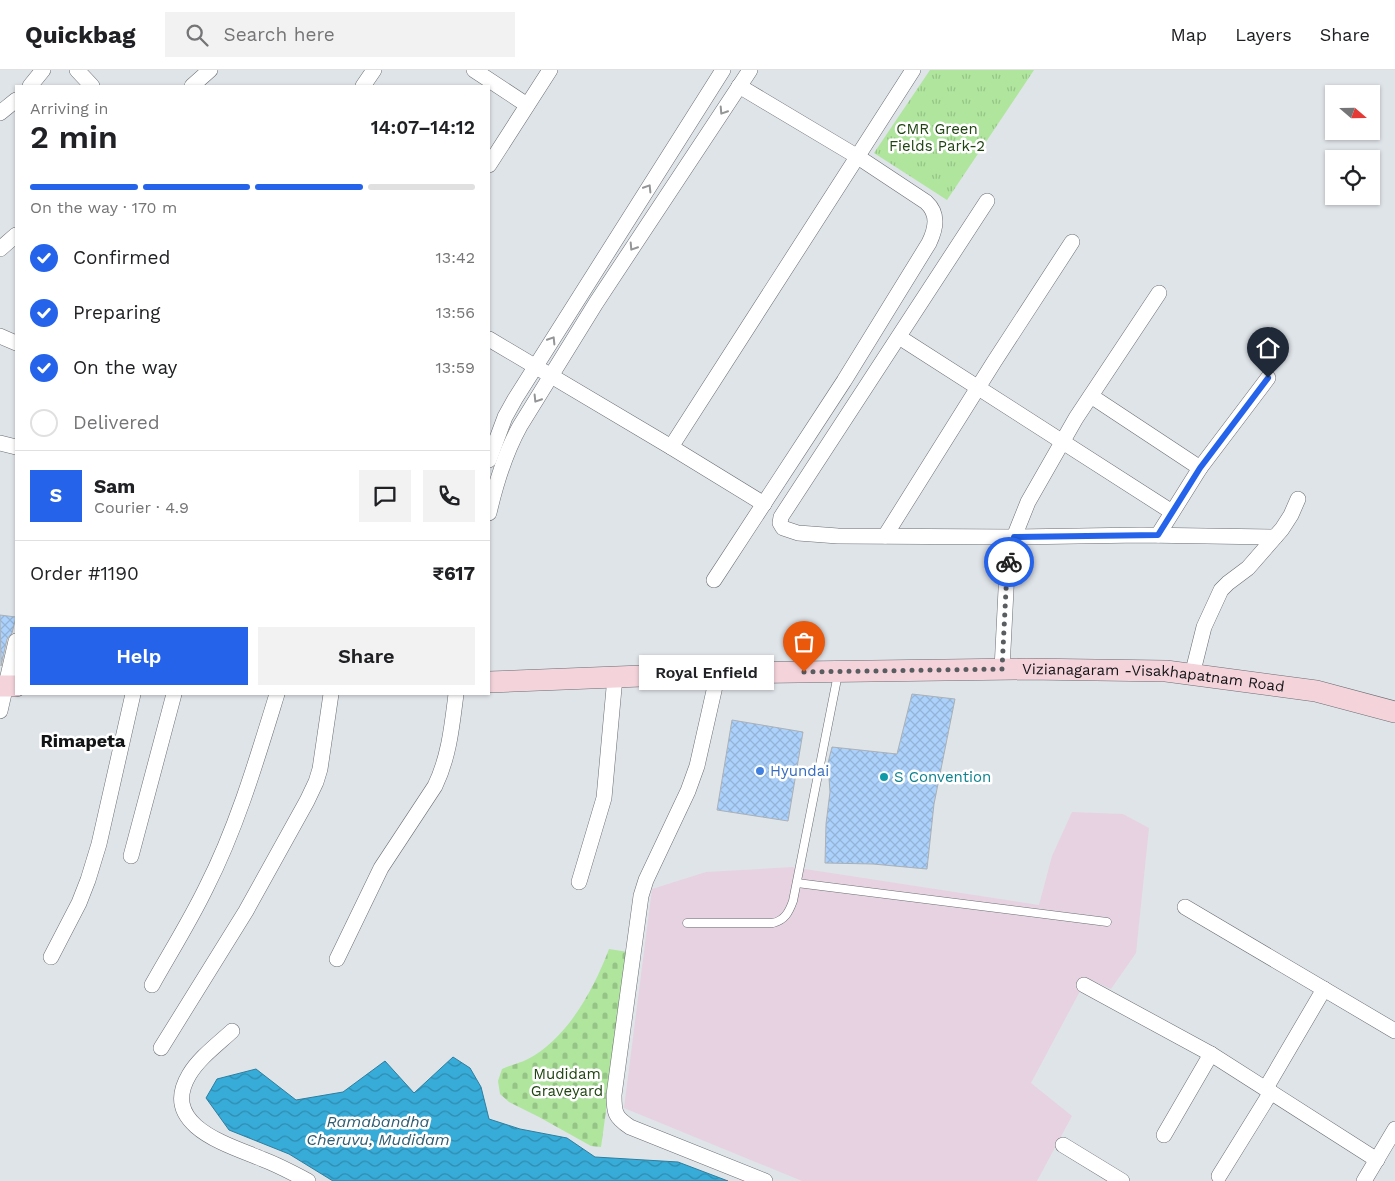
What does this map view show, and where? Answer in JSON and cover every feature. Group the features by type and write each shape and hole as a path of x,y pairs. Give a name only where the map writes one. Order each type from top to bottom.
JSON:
{"main road":[{"name":"Vizianagaram -Visakhapatnam Road","path":"490,682 718,673 1002,669 1166,671 1316,691 1395,712"}],"street":[{"path":"31,85 43,70"},
{"path":"77,70 91,85"},
{"path":"193,85 210,70"},
{"path":"364,85 374,70"},
{"path":"474,70 527,105"},
{"path":"490,163 550,70"},
{"path":"490,457 505,417 535,367 723,70"},
{"path":"490,509 512,440 596,303 750,70"},
{"path":"671,447 913,70"},
{"path":"714,580 844,381 934,232 935,214 926,202 858,158 739,86"},
{"path":"0,114 15,101"},
{"path":"987,201 787,509 780,524 782,528 798,533 885,536 1158,535 1275,537"},
{"path":"0,249 15,236"},
{"path":"885,536 1072,242"},
{"path":"1002,669 1007,570 1014,537 1028,502 1076,418 1158,293"},
{"path":"0,336 15,343"},
{"path":"899,337 1172,512"},
{"path":"490,340 764,504"},
{"path":"1158,535 1200,468 1268,378"},
{"path":"1091,396 1200,468"},
{"path":"0,443 15,447"},
{"path":"1192,675 1204,627 1221,590 1248,568 1275,537 1291,515 1298,499"},
{"path":"0,711 15,646"},
{"path":"718,673 697,766 688,791 646,880 641,896 614,1095 614,1108 616,1116 630,1127 765,1181"},
{"path":"579,882 604,798 615,677"},
{"path":"51,957 88,880 99,844 133,695"},
{"path":"131,856 174,695"},
{"path":"152,985 206,888 238,812 277,695"},
{"path":"161,1048 246,912 313,788 320,768 331,695"},
{"path":"337,958 381,868 442,773 450,742 456,695"},
{"path":"1186,907 1395,1031"},
{"path":"1084,985 1211,1054 1377,1160"},
{"path":"1219,1176 1324,989"},
{"path":"232,1031 189,1075 183,1090 182,1101 187,1116 206,1134 224,1145 263,1159 308,1181"},
{"path":"1164,1135 1211,1054"},
{"path":"1364,1181 1395,1130"},
{"path":"1063,1145 1122,1181"}],"lane":[{"path":"687,923 773,924 780,921 789,911 797,883 838,672"},
{"path":"797,883 1107,922"}],"shaded area":[{"path":"1072,812 1123,814 1149,828 1136,953 1111,989 1087,978 1031,1083 1072,1116 1037,1181 802,1181 624,1108 652,889 706,872 792,867 1039,905 1052,856"}],"green space":[{"name":"CMR Green Fields Park-2","path":"930,70 1034,70 947,200 874,153"},
{"name":"Mudidam Graveyard","path":"609,949 628,952 601,1147 591,1146 509,1102 500,1094 498,1081 502,1069 528,1059 542,1050 567,1026 578,1012 596,980"}],"water":[{"name":"Ramabandha Cheruvu, Mudidam","path":"453,1057 470,1068 481,1087 489,1119 520,1129 567,1138 595,1157 678,1162 728,1181 333,1181 289,1154 229,1130 206,1098 217,1079 256,1069 296,1100 343,1092 385,1061 414,1093"}],"building":[{"path":"0,615 15,617 12,633 7,639 1,666"},
{"name":"S Convention","path":"912,694 955,699 934,804 927,869 873,864 825,863 826,824 830,792 828,763 832,747 897,754"},
{"name":"Hyundai","path":"732,720 803,732 788,821 717,810"}],"way so far":[{"path":"804,672 1002,669 1009,562"}],"place":[{"name":"Royal Enfield","path":"804,672"},
{"name":"Hyundai","path":"760,771"},
{"name":"S Convention","path":"884,777"}],"district":[{"name":"Rimapeta","path":"83,740"}],"route":[{"path":"1009,562 1014,537 1158,535 1200,468 1268,378"}]}
